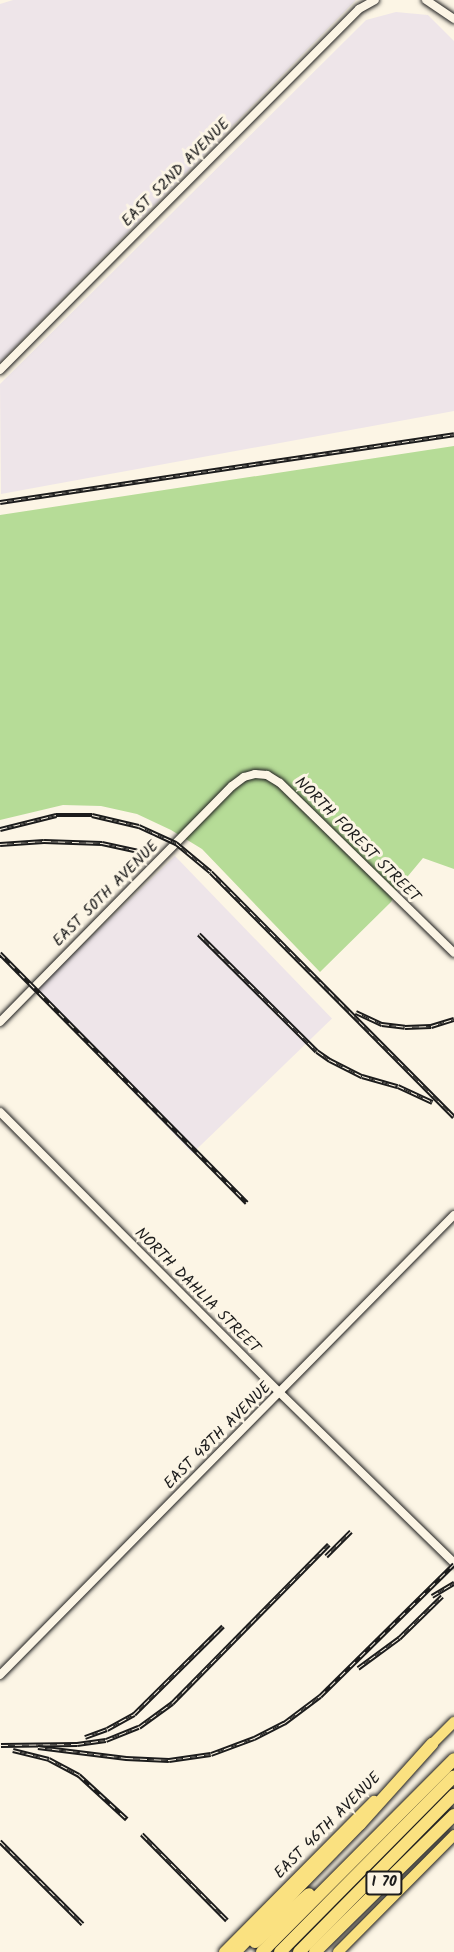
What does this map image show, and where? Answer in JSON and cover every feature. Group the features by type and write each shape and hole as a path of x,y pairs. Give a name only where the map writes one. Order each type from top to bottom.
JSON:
{"highway":[{"path":"235,1952 360,1824 432,1744"},
{"name":"I 70","path":"262,1952 335,1876 454,1759"},
{"path":"280,1952 454,1776"},
{"path":"299,1952 454,1795"},
{"name":"I 70","path":"315,1952 454,1815"},
{"path":"244,1952 305,1896 335,1876"}],"main road":[{"name":"EAST 46TH AVENUE","path":"224,1952 454,1722"},
{"path":"338,1952 454,1835"}],"street":[{"name":"EAST 52ND AVENUE","path":"0,370 359,9 375,0"},
{"path":"426,0 454,19"},
{"name":"NORTH FOREST STREET","path":"232,786 244,777 255,774 267,775 280,783 454,953"},
{"name":"EAST 50TH AVENUE","path":"0,1022 232,786"},
{"name":"NORTH DAHLIA STREET","path":"0,1112 280,1393 454,1563"},
{"name":"EAST 48TH AVENUE","path":"0,1675 454,1215"}],"shaded area":[{"path":"13,0 356,0 0,362 0,4"},
{"path":"396,12 428,15 454,41 454,411 1,494 0,384 366,20"},
{"path":"175,856 332,1019 192,1153 35,991"}],"green space":[{"path":"454,446 454,869 423,858 398,888 391,902 320,972 202,849 171,830 137,814 101,806 63,805 0,820 0,515"}],"railway":[{"path":"0,502 454,434"},
{"path":"0,829 56,815 92,815 139,826 176,843 211,872 454,1117"},
{"path":"0,844 44,841 102,843 148,853"},
{"path":"199,934 317,1051 362,1076 398,1086 433,1102"},
{"path":"0,953 247,1203"},
{"path":"356,1012 382,1024 405,1027 431,1026 454,1019"},
{"path":"326,1556 351,1531"},
{"path":"1,1745 77,1744 106,1740 139,1727 172,1703 329,1544"},
{"path":"38,1747 126,1758 169,1760 211,1754 254,1738 284,1723 320,1696 454,1564"},
{"path":"432,1596 454,1583"},
{"path":"358,1668 399,1638 442,1596"},
{"path":"85,1737 107,1729 134,1714 223,1626"},
{"path":"13,1750 49,1759 79,1775 127,1819"},
{"path":"142,1834 227,1920"},
{"path":"0,1841 83,1924"}]}
